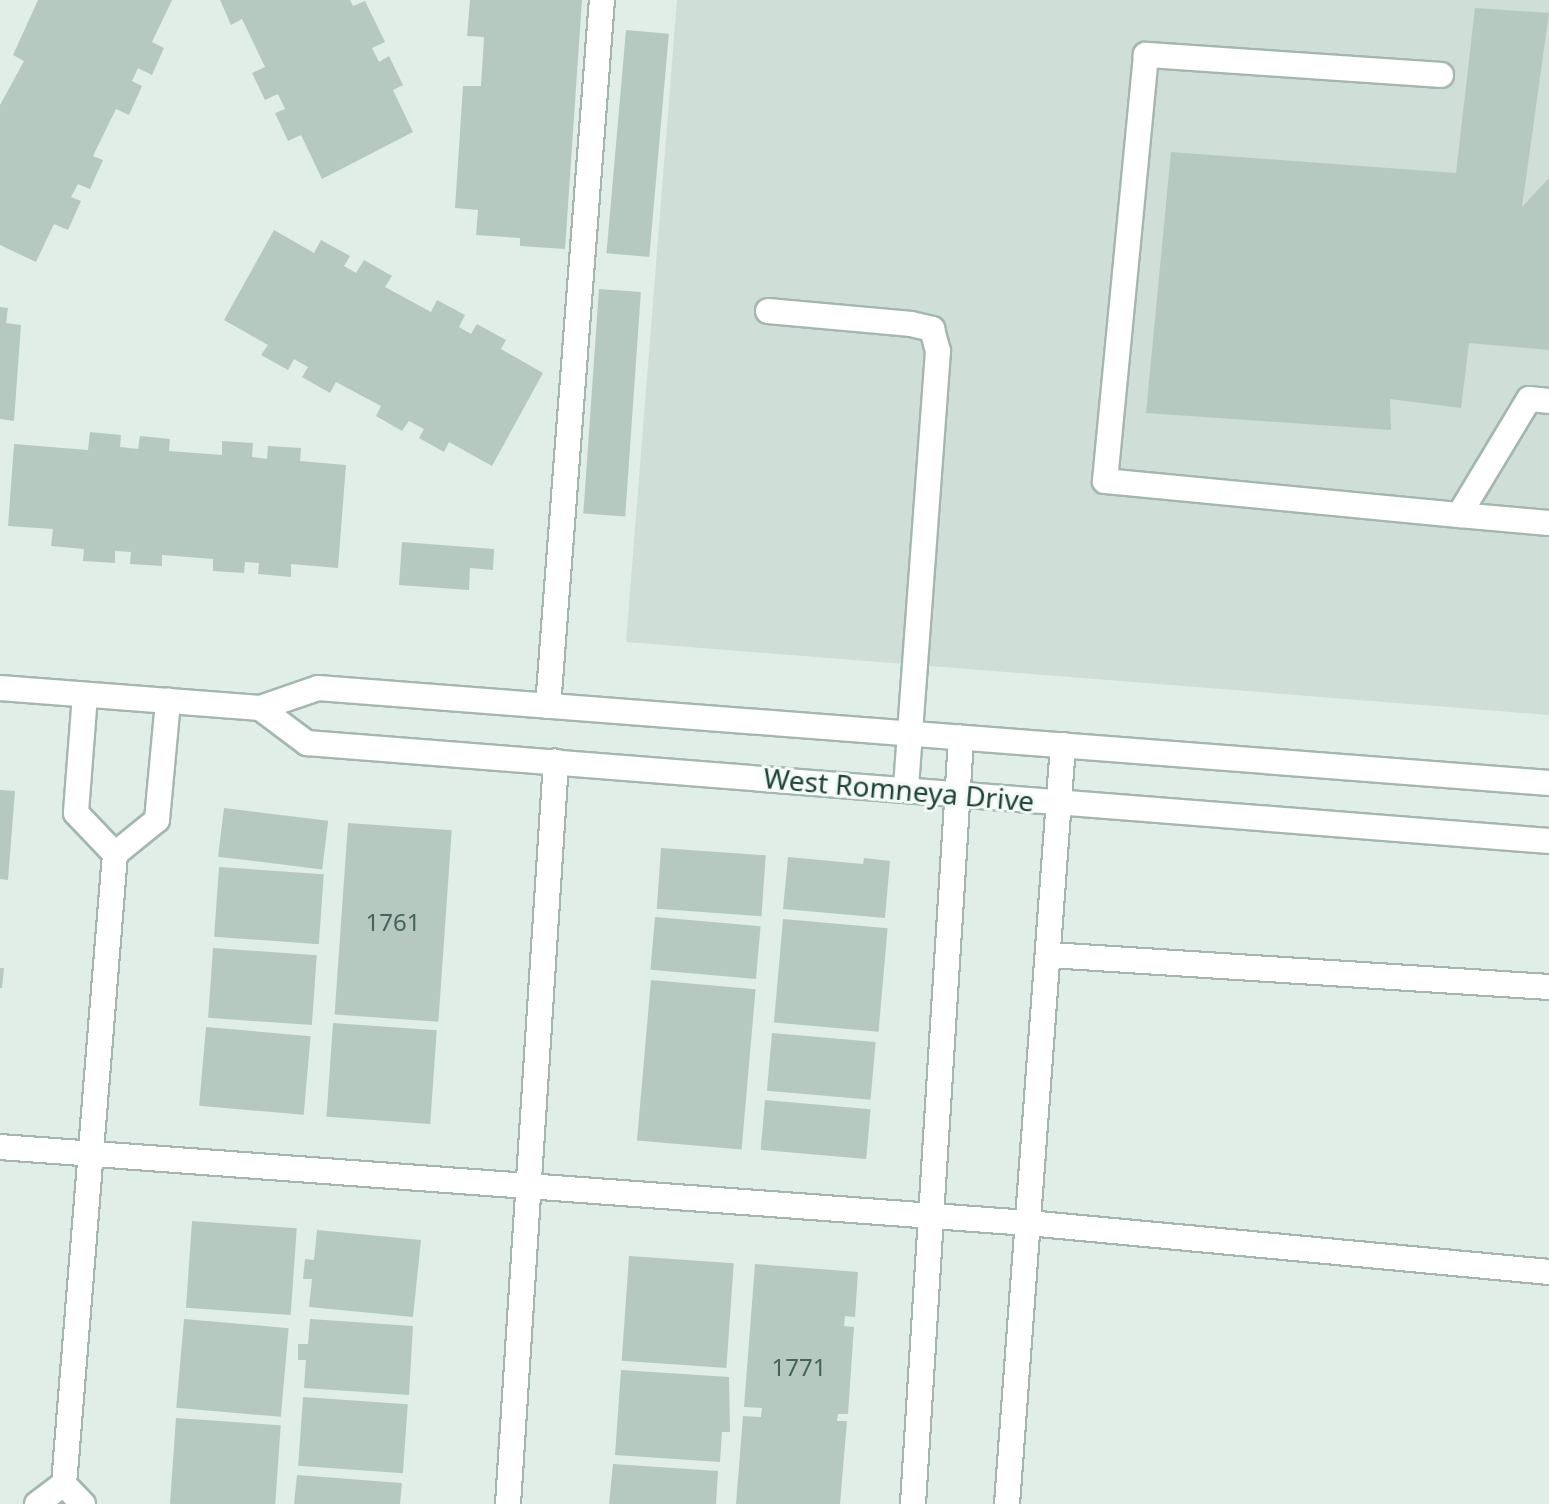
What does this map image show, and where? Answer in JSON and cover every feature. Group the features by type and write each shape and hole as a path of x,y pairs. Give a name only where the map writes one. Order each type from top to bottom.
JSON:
{"street":[{"path":"548,706 602,0"},
{"path":"1441,75 1146,55 1105,481 1549,523"},
{"path":"768,311 932,329 938,366 906,790"},
{"path":"1459,515 1529,399 1549,401"},
{"name":"West Romneya Drive","path":"0,688 260,708 318,688 1549,783"},
{"path":"85,695 76,813 115,854"},
{"path":"83,1504 64,1484 115,854 157,820 168,701"},
{"name":"West Romneya Drive","path":"260,708 307,743 1549,841"},
{"path":"913,1504 961,738"},
{"path":"1007,1504 1050,955 1063,745"},
{"path":"508,1504 556,762"},
{"path":"1050,955 1549,987"},
{"path":"0,1147 1028,1223 1549,1272"},
{"path":"37,1504 64,1484"}],"shaded area":[{"path":"677,0 1549,0 1549,715 626,642"}],"building":[{"path":"38,0 172,0 152,42 164,48 152,75 138,68 132,81 142,86 129,115 116,109 93,156 103,160 90,189 78,184 71,197 81,201 68,230 54,224 36,262 0,245 0,105 24,61 13,55"},
{"path":"220,0 350,0 353,6 365,1 385,42 372,48 379,62 389,56 403,85 393,90 413,132 322,179 301,135 288,141 275,113 285,109 278,94 265,100 252,73 265,67 242,19 231,25"},
{"path":"470,0 582,0 565,249 520,246 520,238 476,235 478,210 455,208 463,86 481,86 484,37 467,36"},
{"path":"1475,8 1549,13 1522,207 1549,178 1549,350 1469,343 1461,408 1390,399 1391,430 1146,413 1171,152 1456,173"},
{"path":"626,30 669,34 649,257 606,253"},
{"path":"274,230 314,253 321,240 350,256 344,266 356,273 364,260 392,276 385,287 431,312 437,300 465,315 459,327 471,334 477,324 506,340 501,349 543,373 492,466 449,442 444,452 419,438 424,429 409,421 402,431 376,416 381,406 336,382 330,393 302,377 308,367 294,359 288,370 261,355 268,345 224,320"},
{"path":"599,289 641,292 625,516 583,513"},
{"path":"0,307 8,308 6,323 21,325 14,421 0,419"},
{"path":"90,432 121,435 120,447 138,449 140,436 170,439 169,451 222,455 222,441 253,443 252,457 267,459 268,446 301,448 300,461 346,465 338,568 291,564 291,577 258,574 259,563 245,562 244,573 213,571 213,559 162,555 162,566 130,564 131,552 115,551 115,563 83,561 84,549 51,546 53,529 8,526 14,444 88,450"},
{"path":"402,542 494,549 493,570 470,568 469,590 399,585"},
{"path":"0,790 15,791 8,880 0,879"},
{"path":"224,808 328,821 322,869 218,857"},
{"path":"348,823 452,830 438,1022 335,1015"},
{"path":"661,848 766,855 761,916 657,909"},
{"path":"788,857 863,864 864,858 890,861 885,918 783,909"},
{"path":"219,867 324,874 319,944 214,937"},
{"path":"655,917 761,926 756,979 650,970"},
{"path":"783,919 888,928 879,1032 774,1023"},
{"path":"213,948 317,955 312,1025 208,1018"},
{"path":"0,968 4,968 2,988 0,988"},
{"path":"651,980 756,989 742,1150 637,1140"},
{"path":"333,1023 437,1030 430,1124 326,1117"},
{"path":"206,1027 311,1036 304,1115 199,1106"},
{"path":"772,1033 876,1042 871,1100 767,1091"},
{"path":"765,1100 871,1109 866,1159 761,1150"},
{"path":"192,1221 297,1228 291,1315 186,1308"},
{"path":"317,1230 421,1240 413,1317 309,1307 312,1279 303,1279 305,1259 314,1260"},
{"path":"629,1256 734,1263 726,1368 622,1361"},
{"path":"755,1264 858,1272 855,1317 845,1316 844,1326 854,1327 848,1414 838,1414 837,1421 847,1421 840,1504 736,1504 743,1416 761,1417 762,1408 744,1407"},
{"path":"184,1319 289,1328 281,1417 176,1408"},
{"path":"310,1319 413,1326 409,1395 304,1388 306,1360 298,1360 298,1344 308,1344"},
{"path":"621,1370 729,1377 730,1432 722,1432 720,1462 615,1455"},
{"path":"303,1397 408,1404 403,1473 298,1466"},
{"path":"176,1418 281,1425 275,1504 170,1504"},
{"path":"613,1464 718,1471 716,1504 609,1504"},
{"path":"297,1475 402,1483 400,1504 294,1504"}]}
